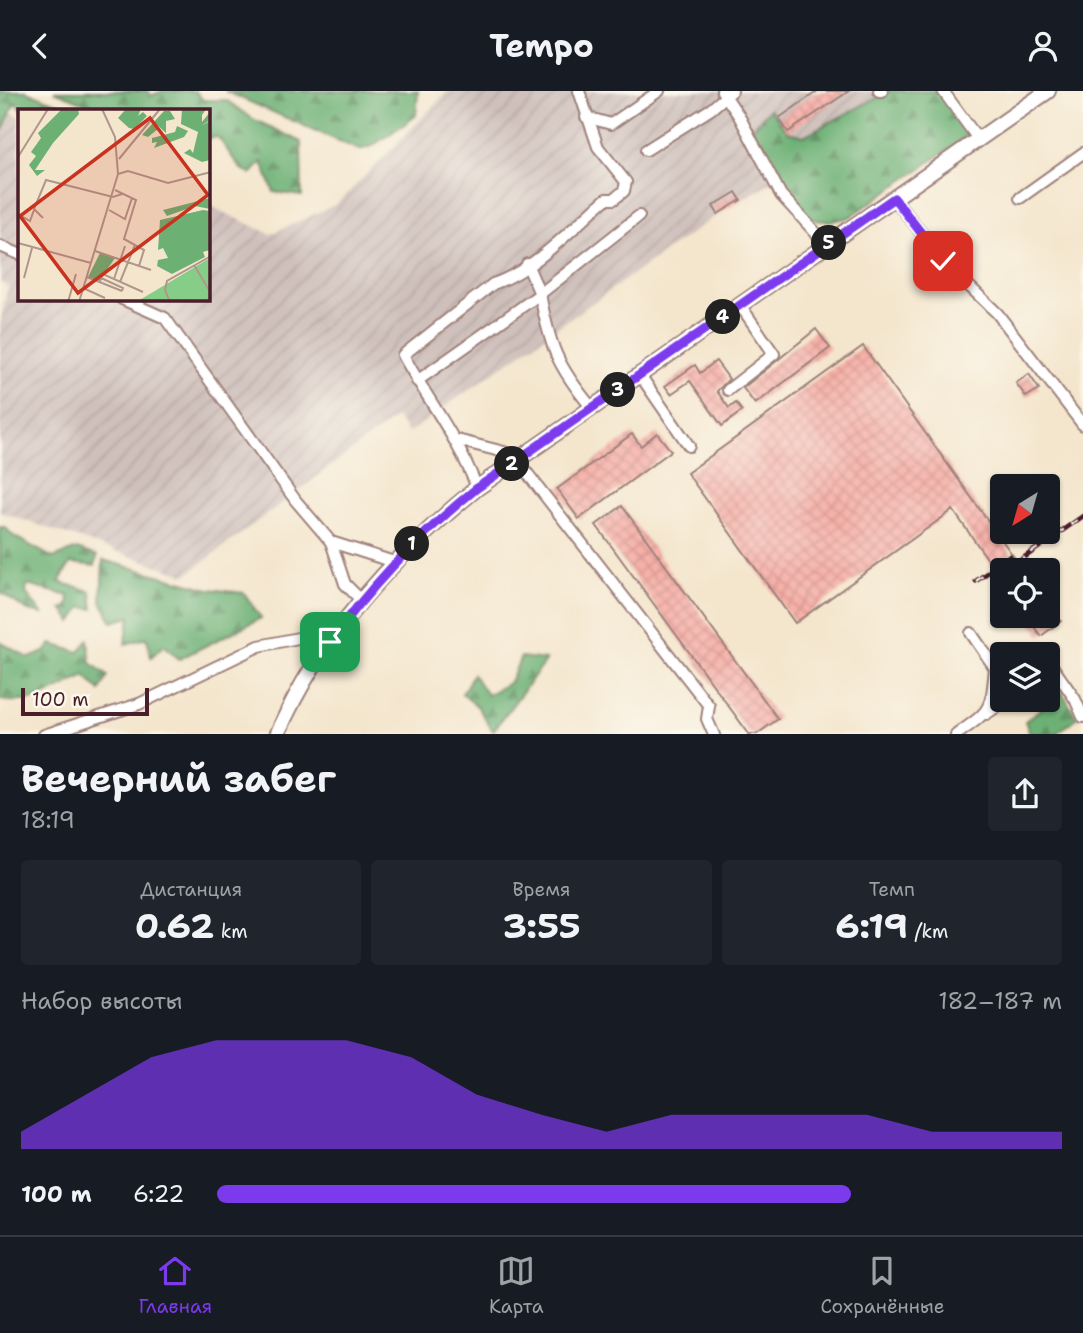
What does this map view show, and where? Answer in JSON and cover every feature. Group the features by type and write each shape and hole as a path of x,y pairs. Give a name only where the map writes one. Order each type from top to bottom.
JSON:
{"main road":[{"path":"277,734 300,689 330,642 361,600 428,528 477,488 1043,92"}],"street":[{"path":"477,488 457,440 417,381 403,355 493,283 505,280 527,264 606,199 614,199 624,191 626,182 598,147 579,91"},
{"path":"586,117 611,124 659,91"},
{"path":"943,91 978,139"},
{"path":"646,151 711,109 726,93 780,195 827,245"},
{"path":"1020,198 1083,153"},
{"path":"894,198 943,261 997,313 1083,425"},
{"path":"417,381 540,293 639,216"},
{"path":"0,246 18,254"},
{"path":"527,264 540,293 548,333 564,375 592,408"},
{"path":"127,301 165,318 296,501 331,542 345,584 361,600"},
{"path":"727,390 774,354 740,305"},
{"path":"640,375 689,446"},
{"path":"457,440 517,460 709,706 708,719 715,734"},
{"path":"468,463 486,448"},
{"path":"331,542 394,562"},
{"path":"971,633 995,668 993,694 986,714"},
{"path":"44,734 139,704 259,646 303,637 330,642"},
{"path":"1060,677 1075,699 1083,717"},
{"path":"956,734 990,711"}],"shaded area":[{"path":"448,91 890,91 804,136 788,132 770,109 776,179 718,214 408,433 396,417 186,575 0,512 0,326 8,286 0,282 0,107 18,116 18,301 210,301 210,206 271,234 337,204"}],"green space":[{"path":"0,91 26,91 72,109 21,109 15,102 0,136"},
{"path":"54,91 149,91 150,96 163,91 195,91 203,100 226,100 253,119 301,142 302,196 274,192 262,162 251,174 240,168 218,137 210,138 210,109 100,109"},
{"path":"225,91 418,91 416,116 372,146 359,150"},
{"path":"890,91 939,91 970,131 969,135 850,217 820,221 802,212 784,192 750,131 770,109 788,132 804,136"},
{"path":"0,527 5,527 13,536 53,558 77,549 97,556 95,566 71,563 59,582 91,591 93,609 82,607 72,622 62,609 68,606 69,596 27,585 26,593 42,614 28,611 0,592"},
{"path":"103,560 209,589 244,593 261,618 179,659 164,645 151,657 147,638 125,644 130,617 112,622 101,602"},
{"path":"88,640 91,663 108,676 100,691 85,676 35,699 0,700 0,642 29,658 45,652 51,644 79,652"},
{"path":"521,657 546,660 493,731 477,706 462,694 473,674 487,695 510,682"},
{"path":"1062,692 1077,718 1055,734 1030,734 1025,721 1036,712 1060,712"}],"building":[{"path":"818,91 849,91 788,132 779,118"},
{"path":"736,192 741,200 718,214 713,206"},
{"path":"816,329 830,348 755,404 743,388"},
{"path":"863,346 990,523 990,544 1005,544 1015,558 990,558 990,563 953,510 795,623 687,473"},
{"path":"716,361 729,379 717,391 729,408 736,403 742,411 722,426 690,381 671,394 665,386 695,365 700,373"},
{"path":"1029,374 1039,389 1026,397 1016,383"},
{"path":"657,433 671,451 579,519 557,489 632,434 641,446"},
{"path":"622,506 778,719 757,734 749,734 596,525"},
{"path":"1035,628 1052,628 1041,636"}],"railway":[{"path":"1023,558 1083,516"},
{"path":"976,581 1010,556"}],"route":[{"path":"330,642 394,562 428,528 477,488 894,198 943,261"}]}
